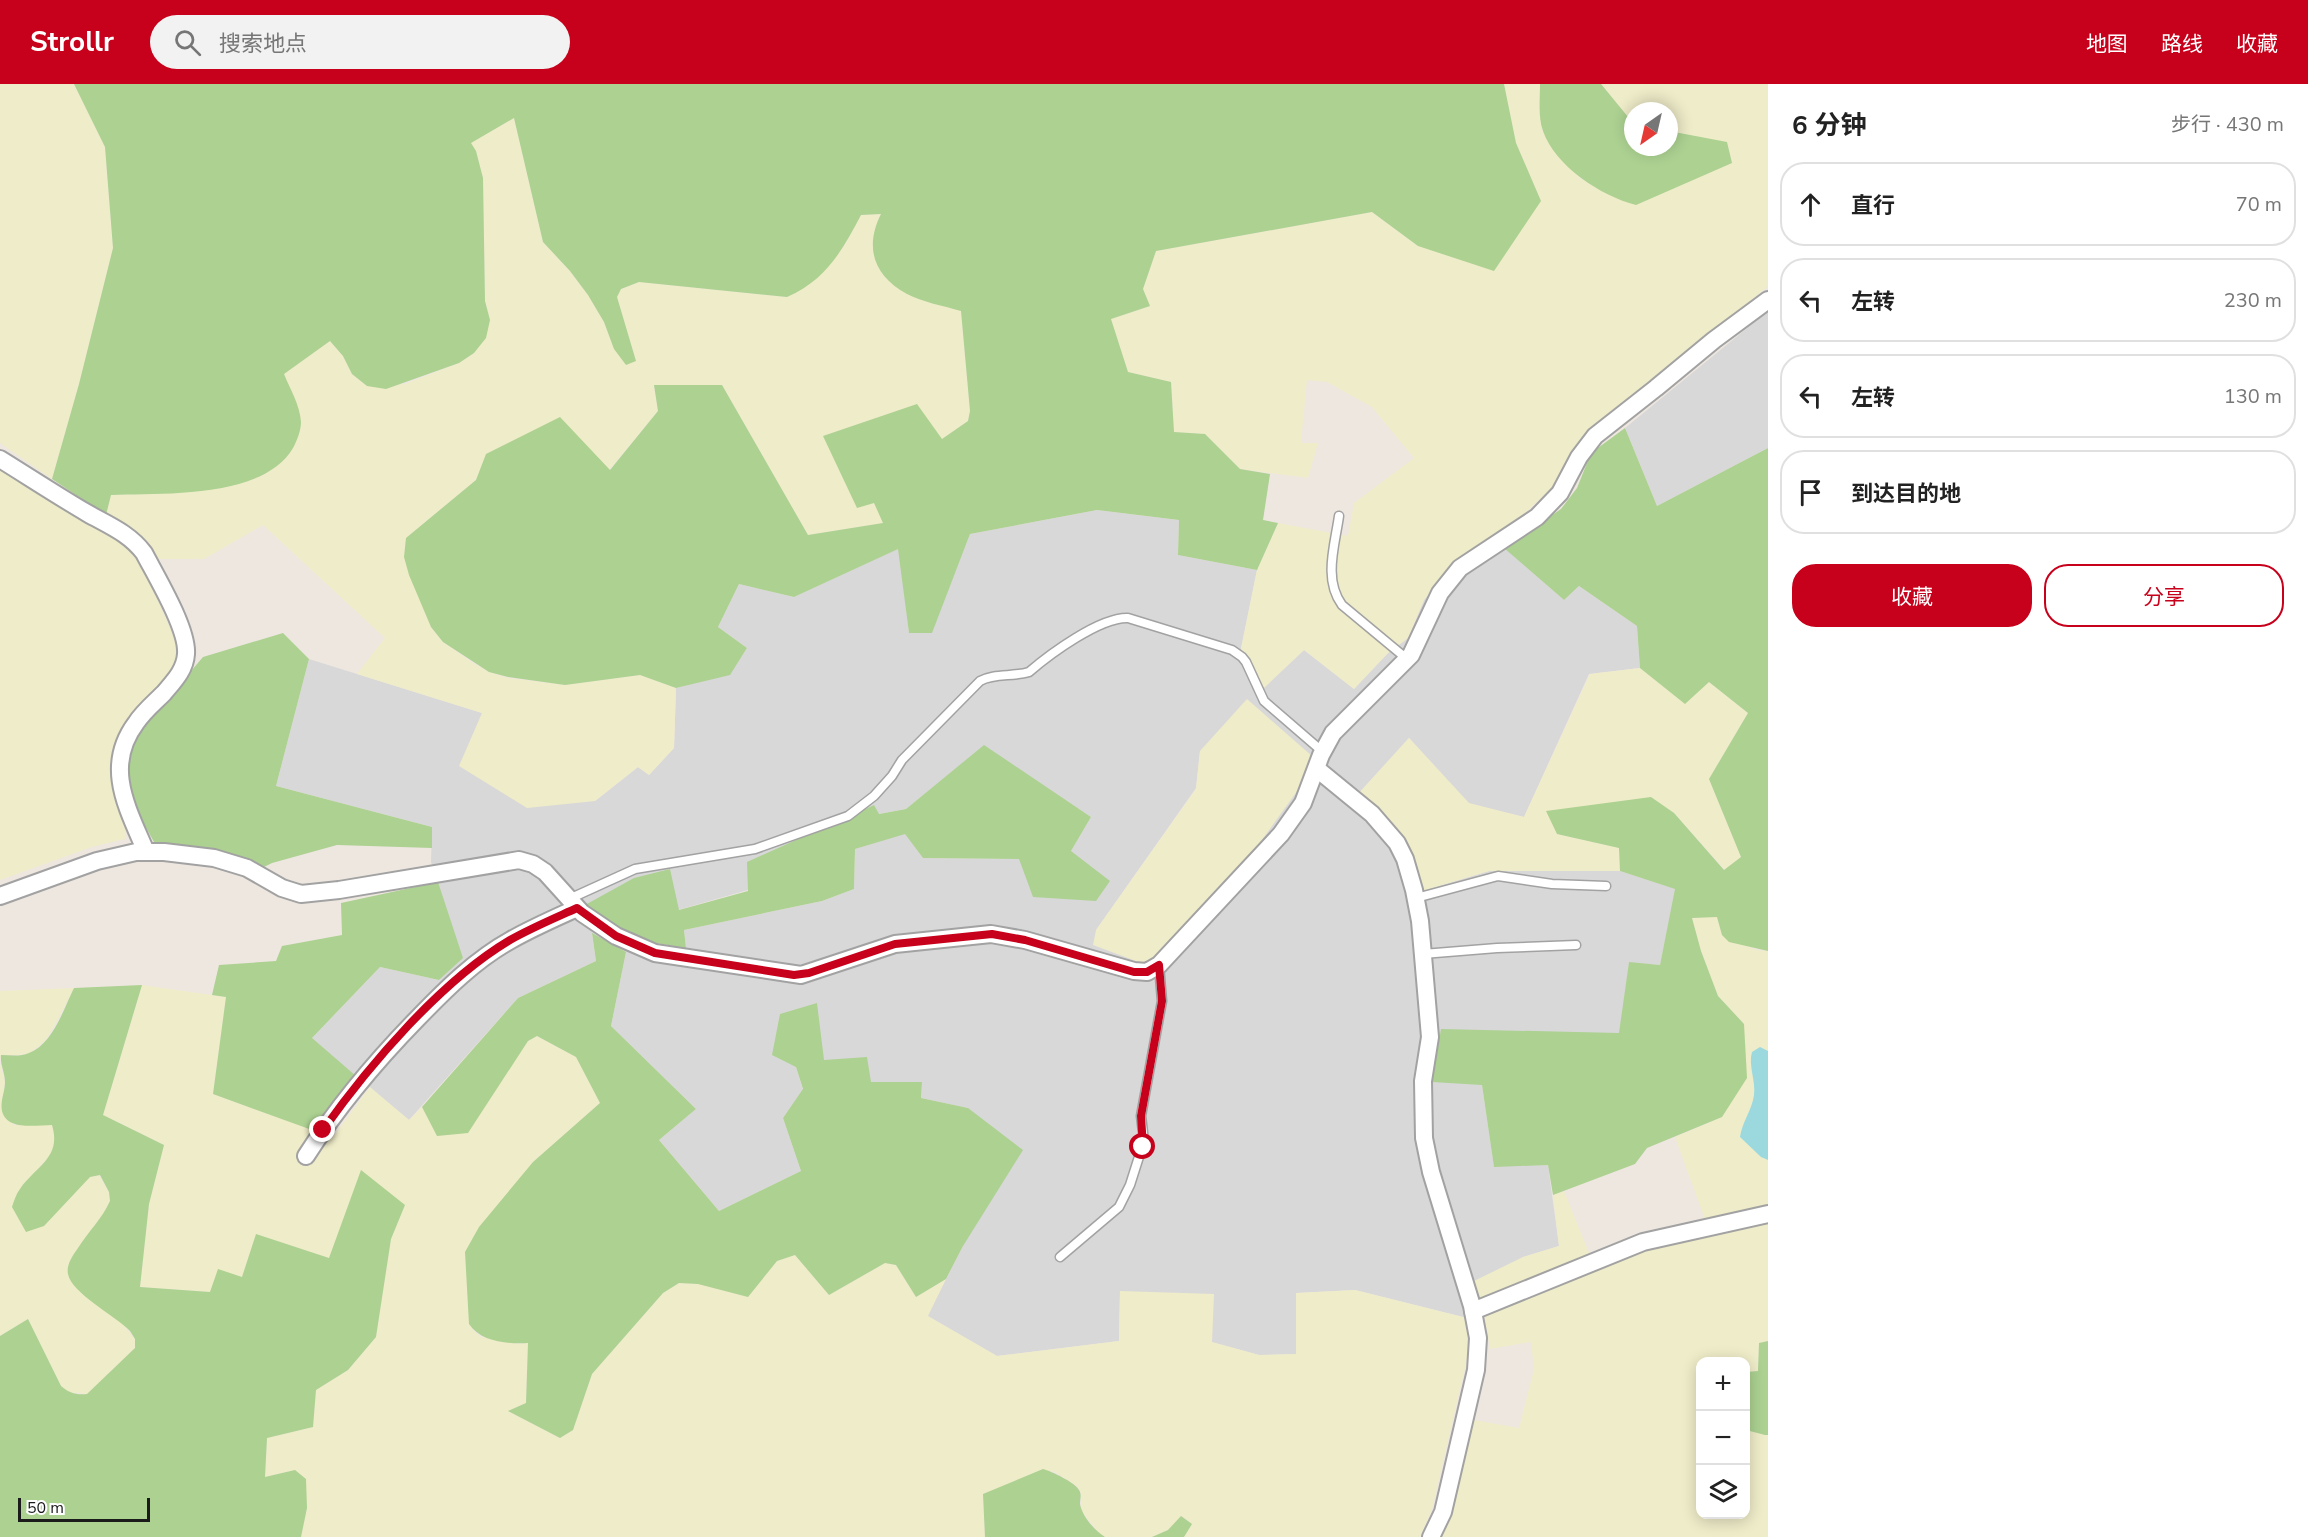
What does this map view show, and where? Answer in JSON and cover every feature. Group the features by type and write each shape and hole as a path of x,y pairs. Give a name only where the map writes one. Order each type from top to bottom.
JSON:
{"street":[{"path":"0,896 97,861 123,854 146,852 214,858 247,868 282,888 301,894 339,890 519,860 533,864 545,872 573,903 616,936 655,953 794,975 809,973 895,944 992,934 1025,940 1134,972 1147,972 1159,965 1273,844 1303,803 1333,733 1414,650 1440,593 1460,568 1548,508 1560,492 1579,457 1595,436 1714,340 1768,300"},
{"path":"0,459 137,543 184,634 187,653 184,666 178,677 135,724 124,744 121,756 119,769 122,793 146,852"},
{"path":"1317,769 1372,814 1397,843 1405,859 1416,898 1430,1037 1423,1081 1424,1138 1431,1172 1473,1311 1478,1338 1476,1370 1443,1512 1431,1537"},
{"path":"306,1156 361,1079 441,994 484,958 573,903"},
{"path":"1473,1311 1643,1242 1768,1214"}],"lane":[{"path":"1339,516 1331,579 1336,597 1342,605 1407,659"},
{"path":"573,903 635,869 755,849 848,816 874,796 892,776 902,760 980,681 1029,672 1103,622 1121,618 1128,618 1232,650 1246,662 1264,702 1323,752"},
{"path":"1416,898 1498,876 1552,884 1606,886"},
{"path":"1423,954 1576,945"},
{"path":"1060,1257 1119,1207 1130,1185 1144,1141 1141,1116 1162,1001 1159,965"}],"shaded area":[{"path":"0,84 74,84 105,147 113,248 79,384 52,479 0,443"},
{"path":"1504,84 1540,84 1542,130 1552,147 1582,180 1732,163 1727,143 1678,133 1678,102 1624,102 1624,112 1601,84 1768,84 1768,286 1688,354 1581,438 1553,487 1525,513 1457,560 1424,600 1408,638 1388,653 1354,689 1304,650 1264,688 1241,649 1257,570 1278,523 1348,536 1354,503 1414,458 1372,407 1327,382 1307,380 1301,443 1318,443 1308,478 1240,469 1205,434 1174,432 1171,382 1128,372 1111,319 1150,306 1143,289 1156,251 1372,212 1418,246 1541,201 1516,143"},
{"path":"514,118 543,242 570,271 588,295 604,322 614,349 636,361 617,297 621,289 639,282 787,297 843,248 861,215 881,214 877,222 907,294 961,311 970,411 968,421 942,439 874,503 884,523 808,535 722,385 654,386 658,411 609,470 486,454 476,480 406,538 431,627 443,642 489,672 508,678 565,685 640,675 676,688 674,748 649,775 638,767 595,801 527,808 459,766 482,713 357,674 385,638 263,525 204,559 157,559 142,538 106,515 111,495 198,491 297,405 283,374 330,341 343,356 352,374 367,386 405,384 459,363 474,353 490,320 485,301 483,178 476,151 471,143"},
{"path":"1768,311 1768,448 1657,506 1625,428"},
{"path":"0,468 129,546 140,559 179,649 176,668 135,712 113,783 125,826 125,839 92,847 0,880"},
{"path":"1097,510 1179,520 1178,555 1257,570 1241,648 1263,688 1304,650 1354,689 1388,653 1408,638 1424,600 1457,560 1490,535 1564,600 1579,586 1637,626 1640,668 1589,674 1524,817 1469,804 1409,738 1359,793 1394,824 1422,891 1489,871 1620,871 1676,889 1660,965 1629,963 1620,1033 1482,1085 1494,1166 1548,1165 1559,1246 1523,1257 1484,1313 1467,1318 1355,1290 1297,1293 1296,1354 1259,1355 1211,1342 1120,1291 1119,1341 997,1356 927,1316 963,1246 968,1108 921,1098 922,1082 871,1082 796,1067 803,1090 783,1118 801,1171 719,1211 659,1140 696,1109 611,1026 626,952 592,934 596,961 518,998 409,1120 311,1039 380,967 439,980 462,958 431,862 432,827 276,786 309,659 482,713 595,801 638,767 649,775 674,748 676,688 730,674 747,648 718,627 739,584 794,597 899,548 909,633 931,633 970,534","holes":["984,746 1091,817 1071,851 1019,859 923,858 905,833 855,849 854,889 822,901 684,930 686,947 650,942 593,915 669,869 678,910 748,890 748,862 874,805 878,814 906,809","1200,751 1251,855 1096,930 1196,788"]},
{"path":"1640,668 1685,703 1709,682 1748,713 1709,779 1741,857 1725,870 1674,813 1557,834 1620,848 1620,871 1489,871 1422,891 1394,824 1359,793 1409,738 1469,803 1524,817 1590,674"},
{"path":"1247,699 1312,756 1303,783 1251,855 1157,960 1144,964 1093,945 1096,930 1196,789 1200,751"},
{"path":"1717,916 1722,935 1757,950 1768,951 1768,1208 1706,1222 1675,1137 1722,1117 1744,1024 1718,996 1701,951 1692,918"},
{"path":"142,985 226,997 213,1094 333,1137 370,1087 409,1120 422,1107 438,1136 528,1041 537,1036 576,1057 600,1103 533,1162 469,1324 481,1337 518,1344 528,1343 526,1403 508,1411 560,1438 573,1430 592,1374 663,1293 679,1283 698,1284 748,1296 777,1261 795,1255 829,1295 885,1263 896,1265 916,1297 946,1279 928,1316 997,1356 1119,1341 1120,1291 1214,1294 1212,1342 1259,1355 1296,1354 1296,1293 1355,1290 1467,1318 1469,1346 1465,1368 1432,1509 1420,1537 1184,1537 1192,1524 1182,1516 1168,1530 1152,1537 1105,1537 1082,1512 1081,1493 1077,1486 1053,1471 983,1494 985,1537 301,1537 307,1508 295,1470 265,1477 267,1438 313,1427 316,1390 348,1370 376,1337 391,1239 405,1205 329,1258 256,1235 242,1277 210,1292 140,1287 149,1204 164,1145 103,1115"},
{"path":"74,988 45,1041 30,1053 1,1055 0,1062 0,991"},
{"path":"0,1064 5,1082 2,1101 14,1125 52,1125 55,1136 55,1145 51,1154 20,1190 76,1189 90,1177 99,1175 109,1192 110,1201 106,1210 78,1248 123,1324 135,1339 135,1348 87,1394 68,1392 61,1386 28,1319 0,1336"},
{"path":"1564,1191 1594,1265 1635,1250 1768,1220 1768,1341 1759,1343 1758,1371 1750,1372 1750,1357 1696,1357 1696,1519 1750,1519 1750,1431 1768,1435 1768,1537 1441,1537 1474,1420 1519,1428 1534,1369 1531,1342 1490,1349 1484,1313 1474,1281 1523,1257 1559,1246 1553,1195"}],"green space":[{"path":"74,84 1504,84 1516,143 1541,201 1494,271 1418,246 1372,212 1156,251 1143,289 1150,306 1111,319 1128,372 1171,382 1174,432 1205,434 1240,469 1270,474 1263,520 1278,523 1257,570 1178,555 1179,520 1097,510 970,534 932,633 909,633 898,549 794,597 739,584 718,627 747,648 730,675 676,688 640,675 565,685 489,672 443,642 431,627 409,575 404,557 406,538 476,480 486,454 560,417 610,470 658,411 654,385 722,385 808,535 883,523 874,503 857,508 823,436 917,404 942,439 968,421 970,411 961,311 913,297 887,279 875,260 873,250 873,238 881,214 861,215 840,252 823,273 801,290 787,297 639,282 621,289 617,297 636,361 626,365 614,349 604,322 588,295 570,271 543,242 514,118 471,143 476,151 483,178 485,301 490,320 486,338 474,353 459,363 386,389 367,386 352,374 343,356 330,341 284,374 297,403 301,425 293,448 279,465 259,477 236,485 210,490 111,495 106,515 52,479 79,384 113,248 105,147"},
{"path":"1540,84 1601,84 1624,112 1624,156 1678,156 1678,133 1727,142 1732,163 1636,205 1622,201 1581,178 1558,156 1543,131"},
{"path":"1625,428 1657,506 1768,448 1768,951 1729,942 1722,935 1717,917 1692,918 1701,951 1718,996 1744,1024 1747,1078 1722,1117 1647,1148 1635,1164 1553,1195 1548,1165 1494,1167 1482,1085 1432,1082 1441,1029 1619,1033 1629,962 1660,965 1675,889 1620,871 1619,848 1557,834 1546,811 1651,797 1674,813 1724,870 1741,857 1709,779 1748,713 1709,682 1685,704 1640,668 1637,626 1579,586 1564,600 1504,548 1561,509 1577,488 1591,453"},
{"path":"283,633 309,659 276,786 432,827 432,848 337,845 272,863 262,868 220,852 154,842 139,815 128,783 128,755 143,727 203,657"},
{"path":"984,745 1091,817 1071,851 1110,881 1096,901 1033,897 1019,859 923,858 905,834 855,849 854,889 822,901 684,930 686,948 650,942 593,915 585,905 634,878 670,869 679,910 748,891 747,862 874,805 879,814 906,809"},
{"path":"438,882 463,958 439,980 380,967 312,1038 356,1076 312,1130 213,1094 226,997 212,995 219,965 276,961 282,946 342,935 341,903"},
{"path":"592,933 626,952 611,1026 696,1109 659,1140 719,1211 801,1171 783,1118 803,1089 796,1067 772,1055 780,1014 817,1003 824,1060 867,1057 871,1082 922,1082 921,1098 968,1108 1023,1150 963,1246 946,1279 916,1297 896,1265 885,1263 829,1295 795,1255 777,1261 748,1297 698,1284 679,1283 663,1293 592,1374 573,1430 560,1438 508,1411 526,1403 528,1343 495,1341 480,1335 469,1324 465,1252 479,1227 533,1162 600,1103 576,1057 537,1036 528,1041 468,1133 437,1136 422,1107 518,998 596,961"},
{"path":"142,985 103,1115 164,1145 149,1204 140,1287 210,1292 218,1269 242,1277 256,1234 329,1258 361,1170 405,1205 391,1239 376,1337 348,1370 316,1390 313,1427 267,1438 265,1477 295,1470 306,1479 307,1508 301,1537 0,1537 0,1336 28,1319 61,1386 70,1392 79,1394 87,1394 135,1348 135,1339 130,1331 77,1289 68,1274 72,1257 110,1201 109,1192 100,1175 90,1177 44,1226 26,1232 12,1207 20,1189 46,1161 53,1146 54,1136 52,1125 23,1126 10,1122 5,1117 2,1111 5,1082 1,1055 26,1054 45,1042 57,1025 74,988"},
{"path":"1768,1341 1768,1435 1750,1431 1750,1372 1758,1371 1759,1343"},
{"path":"1043,1469 1077,1487 1083,1513 1093,1527 1105,1537 985,1537 983,1494"},
{"path":"1181,1516 1192,1524 1184,1537 1152,1537 1168,1530"}],"water":[{"path":"1760,1047 1768,1051 1768,1160 1761,1157 1740,1137 1754,1095 1752,1052"}],"route":[{"path":"323,1130 341,1104 384,1053 459,978 511,940 577,908 616,936 655,953 794,975 809,973 895,944 992,934 1025,940 1134,972 1147,972 1159,965 1162,1001 1141,1116 1143,1147"}]}
